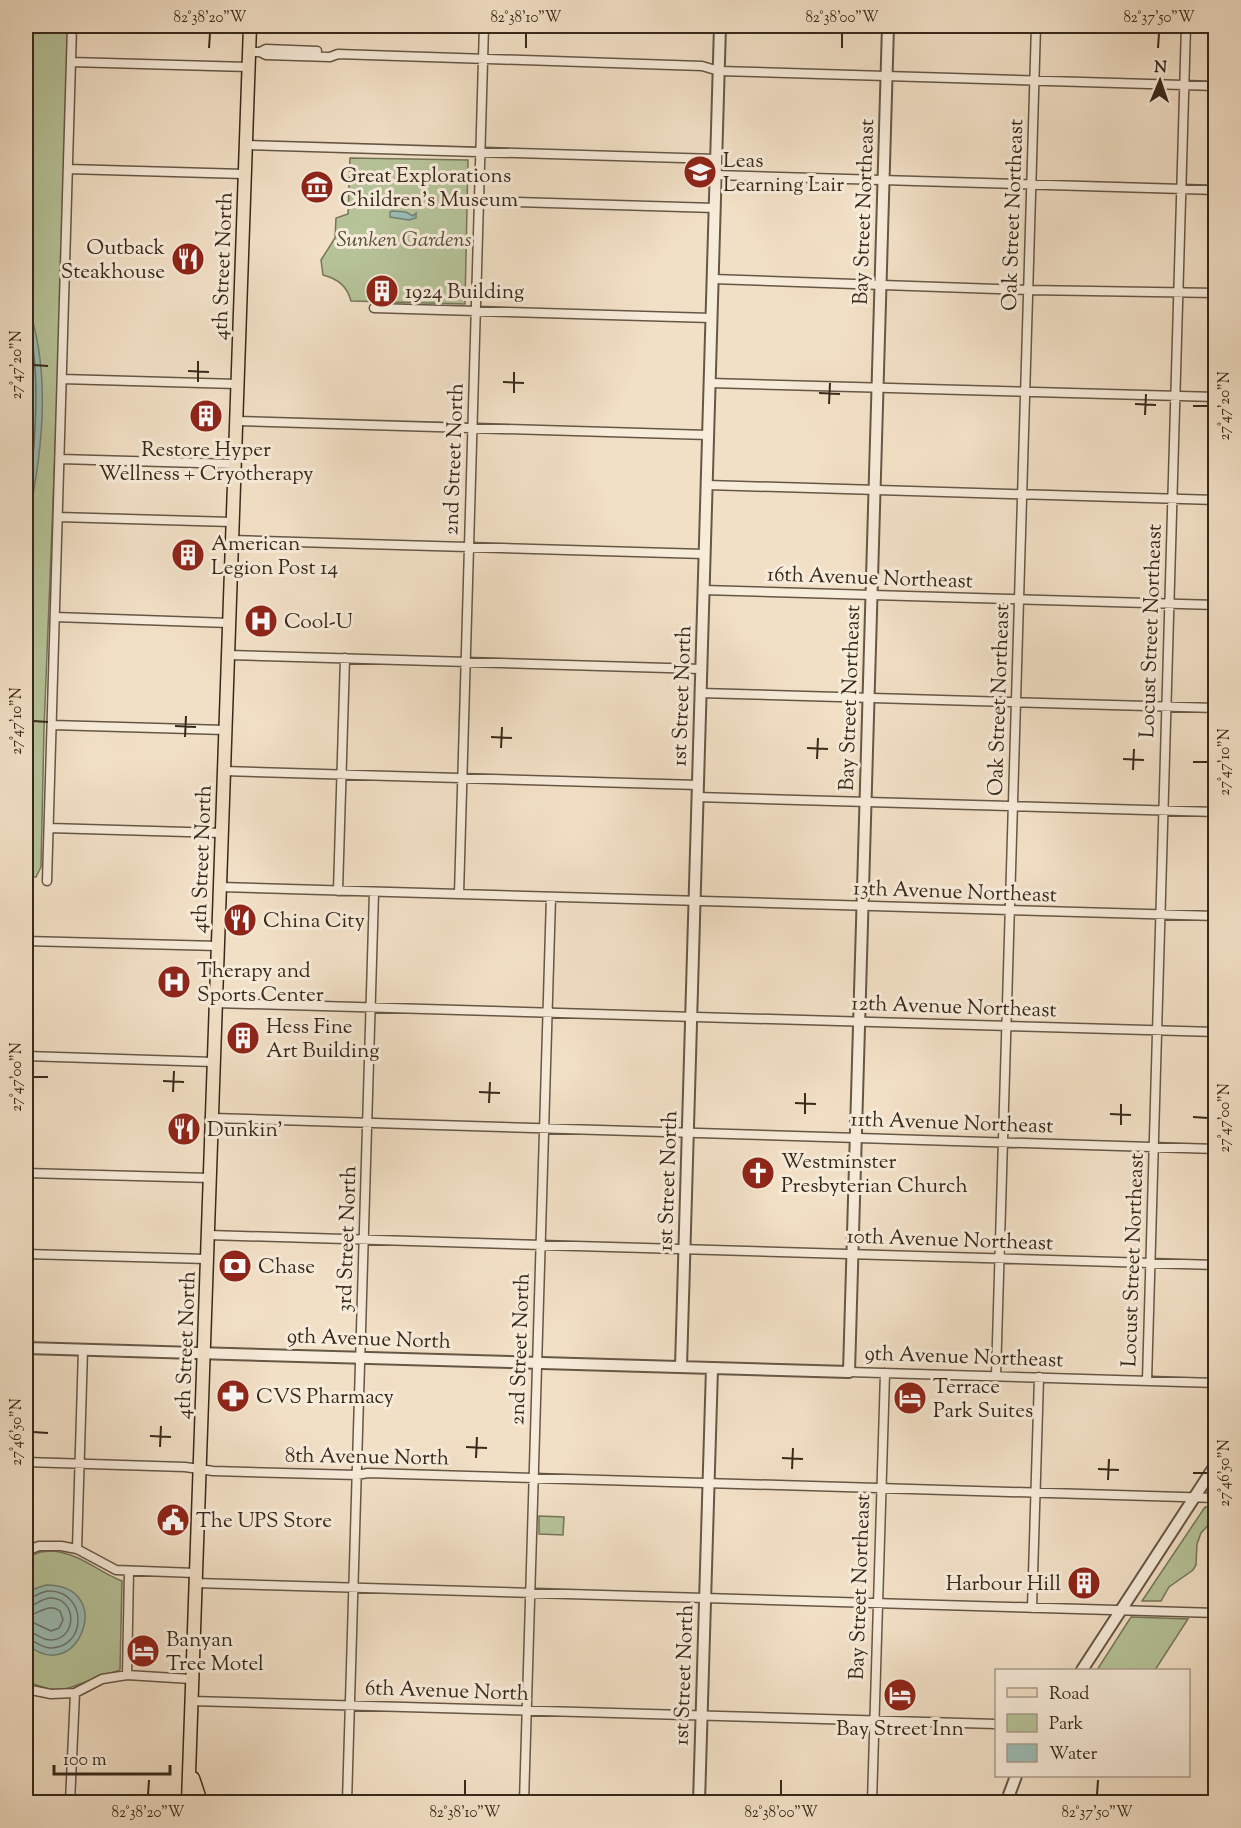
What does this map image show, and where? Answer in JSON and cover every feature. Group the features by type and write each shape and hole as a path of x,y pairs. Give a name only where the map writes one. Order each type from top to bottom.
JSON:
{"main road":[{"name":"4th Street North","path":"188,1803 245,145 248,67 255,52 250,26"},
{"path":"190,1766 201,1803"}],"street":[{"path":"47,881 72,26"},
{"name":"2nd Street North","path":"459,894 484,26"},
{"name":"1st Street North","path":"681,1367 720,26"},
{"name":"Bay Street Northeast","path":"849,1372 888,26"},
{"name":"Oak Street Northeast","path":"996,1376 1036,26"},
{"name":"Locust Street Northeast","path":"1146,1381 1186,26"},
{"path":"255,52 266,49 331,51 338,54 702,66 719,71 1215,86"},
{"path":"71,62 248,67"},
{"path":"245,145 716,159"},
{"path":"68,169 244,174"},
{"path":"716,175 1215,190"},
{"path":"479,201 715,208"},
{"path":"713,279 1028,290 1215,293"},
{"path":"374,308 711,318"},
{"path":"62,379 237,384"},
{"path":"710,383 1215,398"},
{"path":"236,421 708,435"},
{"path":"60,459 234,464"},
{"path":"706,485 1215,500"},
{"path":"58,517 232,522"},
{"path":"232,540 705,554"},
{"name":"16th Avenue Northeast","path":"704,590 1215,605"},
{"path":"55,617 229,622"},
{"path":"228,655 701,669"},
{"path":"338,891 345,658"},
{"path":"700,693 1215,708"},
{"path":"52,725 225,730"},
{"path":"224,771 698,785"},
{"path":"697,797 1215,812"},
{"path":"49,828 222,833"},
{"name":"13th Avenue Northeast","path":"220,887 1215,916"},
{"name":"3rd Street North","path":"347,1803 374,892"},
{"name":"2nd Street North","path":"524,1803 551,897"},
{"path":"26,940 218,946"},
{"name":"12th Avenue Northeast","path":"216,1003 1215,1032"},
{"path":"26,1056 214,1062"},
{"name":"11th Avenue Northeast","path":"212,1118 1215,1149"},
{"path":"26,1180 26,1173 210,1178"},
{"name":"10th Avenue Northeast","path":"208,1235 1215,1265"},
{"path":"26,1254 207,1259"},
{"name":"9th Avenue North","path":"26,1348 712,1368"},
{"path":"77,1549 83,1349"},
{"name":"1st Street North","path":"699,1803 712,1368"},
{"name":"9th Avenue Northeast","path":"712,1368 1215,1383"},
{"name":"Bay Street Northeast","path":"872,1803 885,1373"},
{"path":"1032,1608 1039,1377"},
{"name":"8th Avenue North","path":"26,1462 200,1468 213,1471 357,1475 368,1473 1215,1498"},
{"path":"1083,1669 1215,1464"},
{"path":"26,1551 39,1546 61,1546 77,1549 116,1570 195,1578 354,1588 1215,1613"},
{"path":"127,1675 129,1571"},
{"path":"26,1689 51,1694 75,1693 102,1680 127,1675 191,1679"},
{"path":"70,1803 75,1693"},
{"name":"6th Avenue North","path":"191,1701 995,1724"},
{"path":"1010,1803 1009,1795 1016,1777"}],"green space":[{"path":"26,26 68,26 41,867 36,877 26,876"},
{"name":"Sunken Gardens","path":"350,158 468,160 465,304 351,301 341,284 323,275 321,260 335,238 336,218 348,214"},
{"path":"1205,1507 1215,1508 1215,1515 1201,1533 1197,1544 1196,1565 1193,1570 1169,1587 1161,1601 1142,1601"},
{"path":"539,1516 564,1517 563,1535 539,1534"},
{"path":"52,1551 80,1559 122,1581 120,1670 63,1690 49,1689 26,1682 26,1558 40,1552"},
{"path":"1131,1617 1188,1619 1156,1669 1098,1669"}],"water":[{"path":"392,211 406,212 413,216 416,213 416,218 409,220 390,217"},
{"path":"26,300 40,356 42,415 37,473 26,530"},
{"path":"46,1585 68,1589 81,1601 85,1616 82,1632 74,1645 60,1654 44,1654 26,1643 26,1595 31,1590"}],"place":[{"name":"Leas Learning Lair","path":"700,172"},
{"name":"Great Explorations Children's Museum","path":"317,187"},
{"name":"Outback Steakhouse","path":"188,259"},
{"name":"1924 Building","path":"382,291"},
{"name":"Restore Hyper Wellness + Cryotherapy","path":"206,416"},
{"name":"American Legion Post 14","path":"188,555"},
{"name":"Cool-U","path":"261,621"},
{"name":"China City","path":"240,920"},
{"name":"Therapy and Sports Center","path":"174,982"},
{"name":"Hess Fine Art Building","path":"243,1038"},
{"name":"Dunkin'","path":"184,1129"},
{"name":"Westminster Presbyterian Church","path":"758,1173"},
{"name":"Chase","path":"235,1266"},
{"name":"CVS Pharmacy","path":"233,1396"},
{"name":"Terrace Park Suites","path":"910,1398"},
{"name":"The UPS Store","path":"173,1520"},
{"name":"Harbour Hill","path":"1084,1583"},
{"name":"Banyan Tree Motel","path":"143,1651"},
{"name":"Bay Street Inn","path":"900,1695"}]}
